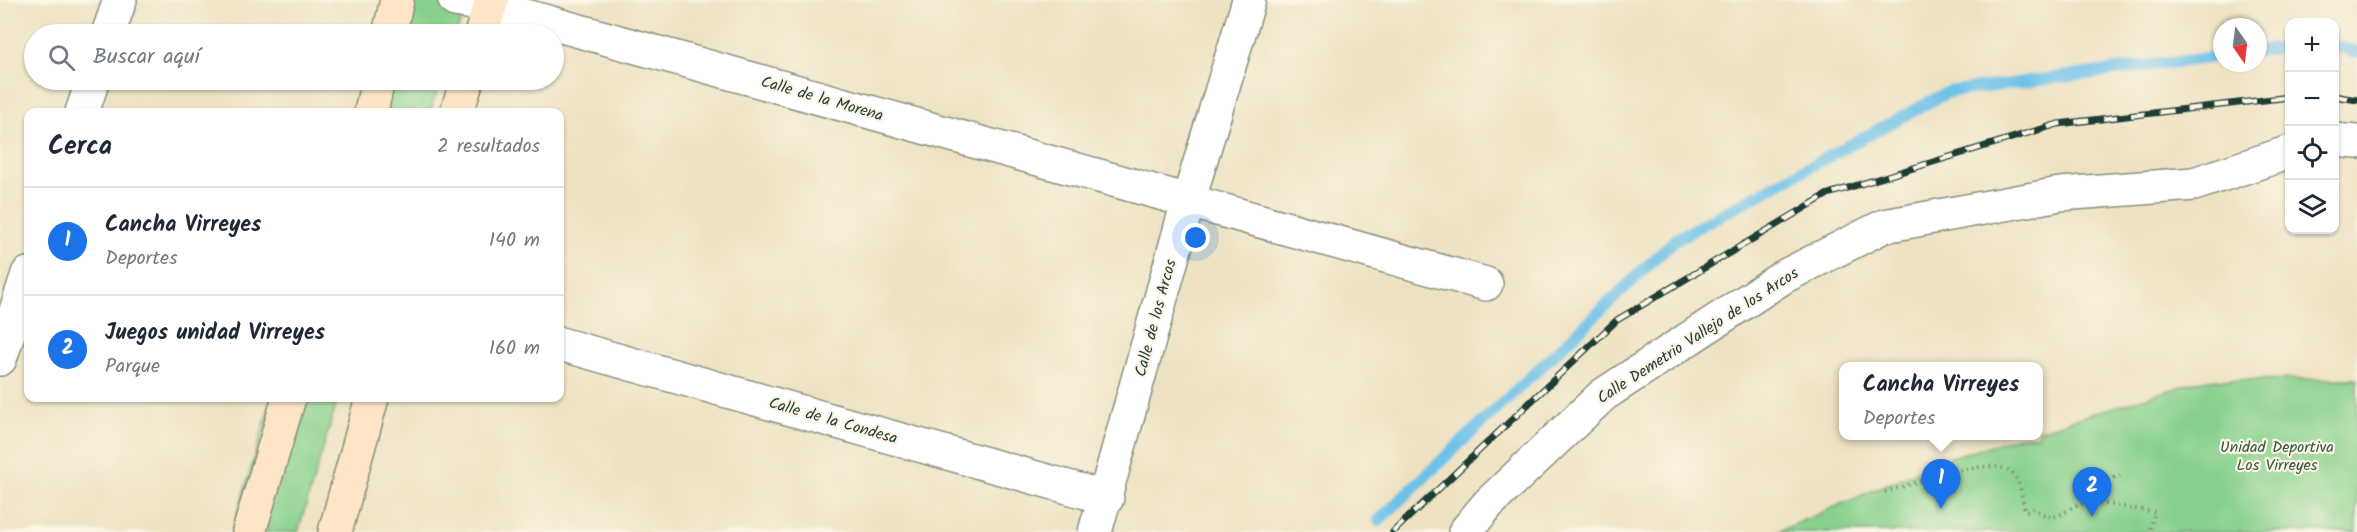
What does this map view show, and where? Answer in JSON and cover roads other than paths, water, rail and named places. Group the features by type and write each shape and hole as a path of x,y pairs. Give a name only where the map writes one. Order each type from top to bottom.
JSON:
{"street":[{"path":"112,24 120,0"},
{"path":"391,24 397,0"},
{"name":"Calle de la Morena","path":"455,0 487,14 524,24"},
{"name":"Calle de los Arcos","path":"1095,532 1107,498 1188,202 1249,0"},
{"name":"Calle de la Morena","path":"564,35 1486,284"},
{"path":"83,108 90,90"},
{"path":"372,108 376,90"},
{"path":"458,108 464,90"},
{"path":"2339,140 2357,142"},
{"name":"Calle Demetrio Vallejo de los Arcos","path":"1465,532 1488,504 1603,395 1784,277 1884,226 2060,194 2194,184 2285,153"},
{"path":"0,359 24,285"},
{"name":"Calle de la Condesa","path":"564,345 1107,498"},
{"path":"249,532 288,402"},
{"path":"335,532 371,402"}],"waterway":[{"path":"2339,47 2357,52"},
{"path":"2267,50 2285,48"},
{"path":"1379,520 1676,239 1948,92 2213,57"}],"railway":[{"path":"2339,97 2357,100"},
{"path":"1393,532 1617,320 1828,194 2058,124 2285,98"}],"place":[{"name":"Cancha Virreyes","path":"1941,509"},
{"name":"Juegos unidad Virreyes","path":"2092,517"}],"park label":[{"name":"Unidad Deportiva Los Virreyes","path":"2277,456"}]}
